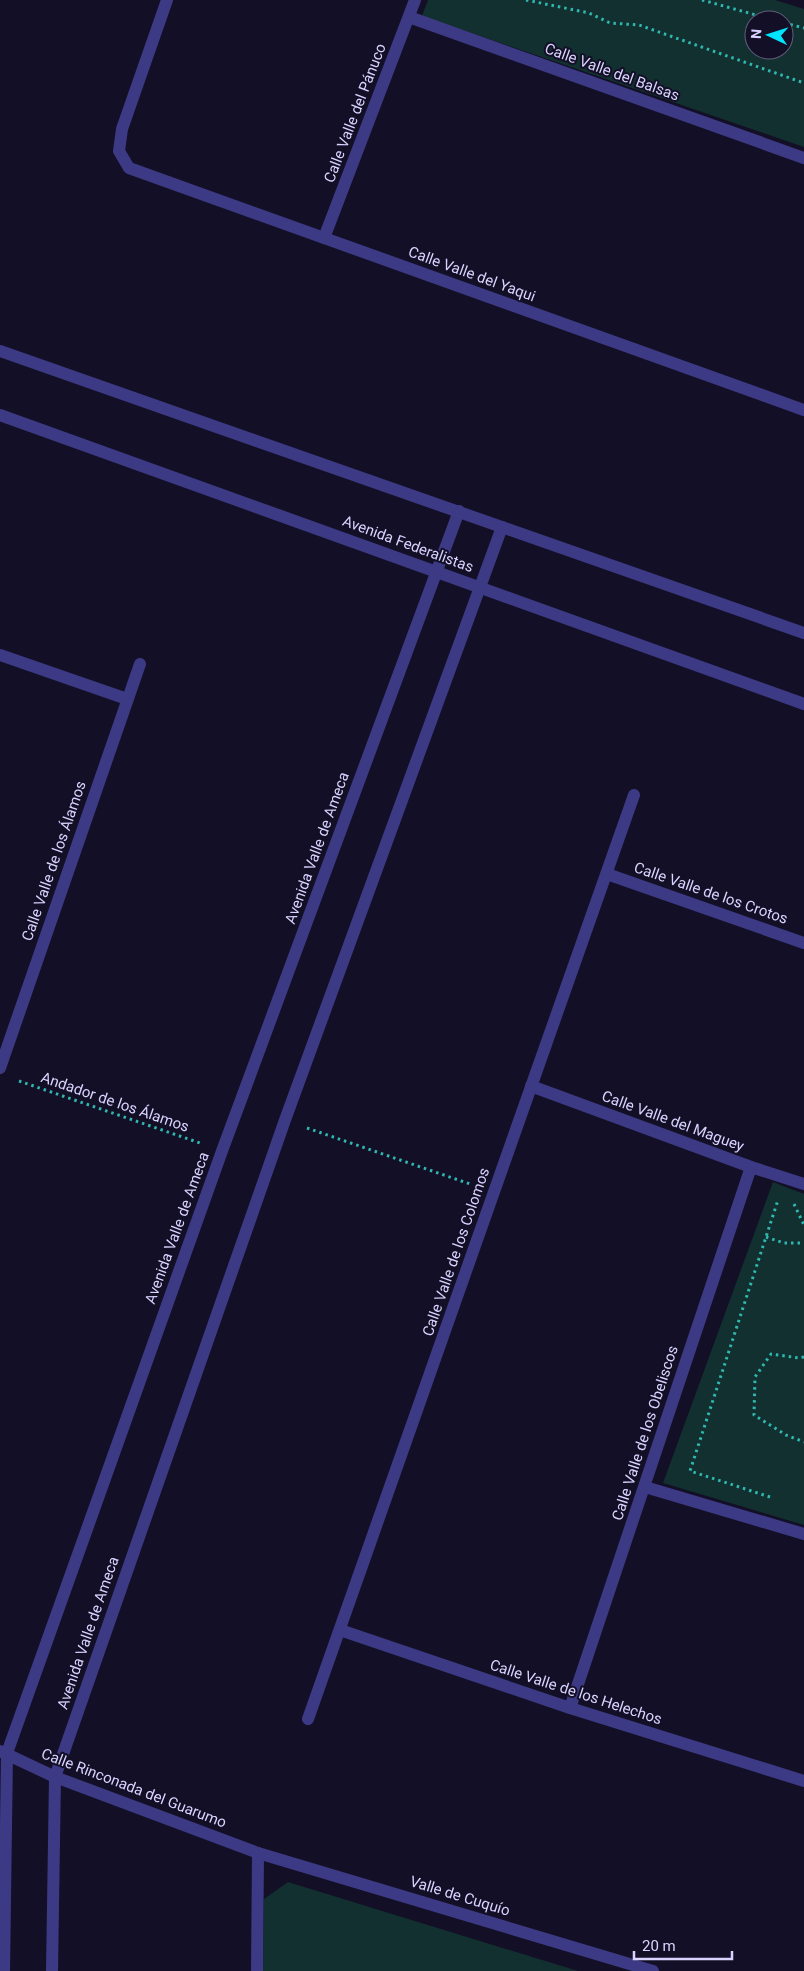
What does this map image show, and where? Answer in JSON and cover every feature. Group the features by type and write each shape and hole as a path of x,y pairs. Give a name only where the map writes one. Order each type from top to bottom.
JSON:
{"street":[{"name":"Calle Valle del Yaqui","path":"167,0 122,129 118,151 129,168 804,410"},
{"name":"Calle Valle del Pánuco","path":"324,238 415,0"},
{"name":"Calle Valle del Balsas","path":"409,18 804,158"},
{"path":"0,351 804,632"},
{"name":"Avenida Federalistas","path":"0,415 804,704"},
{"name":"Avenida Valle de Ameca","path":"4,1971 3,1751 222,1151 459,511"},
{"name":"Avenida Valle de Ameca","path":"52,1971 55,1777 285,1120 502,527"},
{"path":"0,655 127,699"},
{"name":"Calle Valle de los Álamos","path":"0,1068 140,664"},
{"name":"Calle Valle de los Colomos","path":"308,1719 634,795"},
{"name":"Calle Valle de los Crotos","path":"607,874 804,943"},
{"name":"Calle Valle del Maguey","path":"531,1086 751,1168 804,1184"},
{"name":"Calle Valle de los Obeliscos","path":"570,1708 751,1168"},
{"path":"644,1487 804,1534"},
{"name":"Calle Valle de los Helechos","path":"340,1630 570,1708 804,1781"},
{"name":"Calle Rinconada del Guarumo","path":"3,1751 55,1777 258,1853"},
{"path":"257,1971 258,1853"},
{"name":"Valle de Cuquío","path":"258,1853 653,1971"}],"path":[{"path":"526,0 589,13 610,23 640,25 804,83"},
{"path":"702,0 744,12"},
{"name":"Andador de los Álamos","path":"18,1080 222,1151"},
{"path":"285,1120 494,1192"},
{"path":"776,1499 690,1471 785,1178"},
{"path":"766,1237 784,1243 804,1242"},
{"path":"804,1357 771,1354 755,1377 754,1415 786,1434 804,1442"}],"green space":[{"path":"428,0 775,0 804,9 804,147 422,16"},
{"path":"773,1182 804,1194 804,1525 663,1483"},
{"path":"288,1882 578,1971 263,1971 264,1899"}]}
